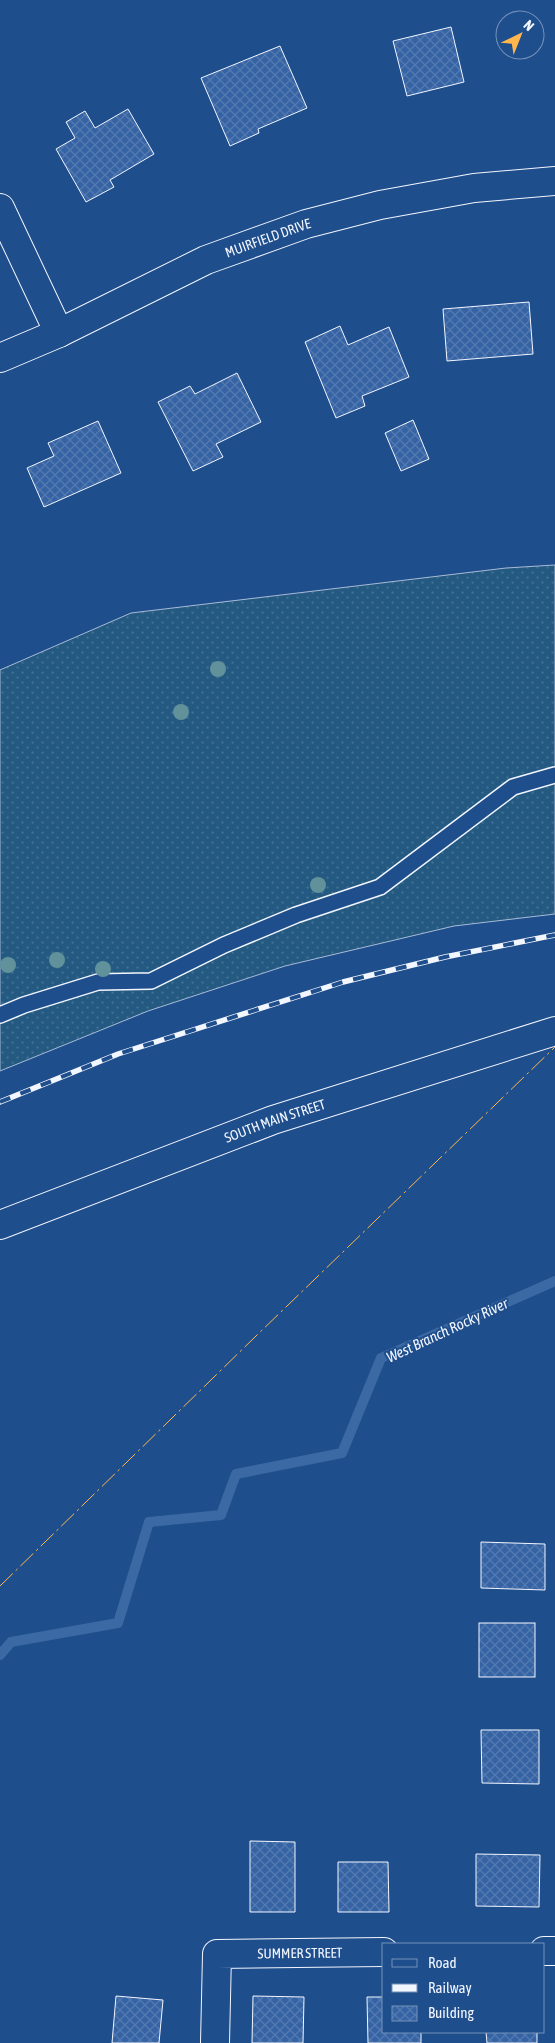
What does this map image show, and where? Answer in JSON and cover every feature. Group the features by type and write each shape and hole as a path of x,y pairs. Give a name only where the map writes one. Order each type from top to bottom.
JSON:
{"street":[{"name":"MUIRFIELD DRIVE","path":"0,358 59,333 206,260 306,224 380,205 474,188 555,181"},
{"path":"0,208 59,333"},
{"name":"SOUTH MAIN STREET","path":"0,1225 272,1120 555,1031"},
{"name":"SUMMER STREET","path":"215,2043 217,1954 382,1952"}],"lane":[{"path":"0,1015 24,1005 98,982 150,981 224,944 296,915 380,887 513,787 555,775"}],"shaded area":[{"path":"555,565 555,914 454,926 285,966 148,1011 0,1071 0,670 131,613 506,568"}],"building":[{"path":"451,27 464,82 407,96 393,41"},
{"path":"280,46 307,108 258,129 259,133 230,146 201,78"},
{"path":"128,109 154,154 110,180 114,187 86,202 56,149 75,138 66,122 85,111 95,128"},
{"path":"529,302 533,354 447,361 443,309"},
{"path":"340,326 348,345 389,327 409,377 362,396 365,406 336,418 305,342"},
{"path":"237,373 261,422 216,444 223,457 193,471 158,402 190,386 195,394"},
{"path":"413,420 429,459 401,471 385,433"},
{"path":"98,421 121,473 44,507 27,468 54,456 48,443"},
{"path":"481,1542 545,1544 545,1590 481,1588"},
{"path":"479,1623 535,1623 535,1677 479,1677"},
{"path":"481,1730 539,1730 539,1784 482,1783"},
{"path":"250,1841 295,1842 295,1912 250,1912"},
{"path":"476,1854 540,1855 539,1907 476,1906"},
{"path":"338,1862 388,1862 389,1912 338,1912"},
{"path":"116,1996 163,2000 159,2043 112,2043"},
{"path":"253,1996 304,1997 303,2043 252,2043"},
{"path":"367,1997 382,1997 382,2033 421,2033 421,2043 368,2043"},
{"path":"486,2033 537,2033 537,2043 487,2043"}],"waterway":[{"name":"West Branch Rocky River","path":"0,1655 11,1642 118,1623 149,1522 221,1515 236,1474 342,1453 381,1358 555,1281"}],"railway":[{"path":"0,1102 118,1054 343,982 445,957 555,935"}],"power":[{"path":"0,1586 555,1047"}]}
